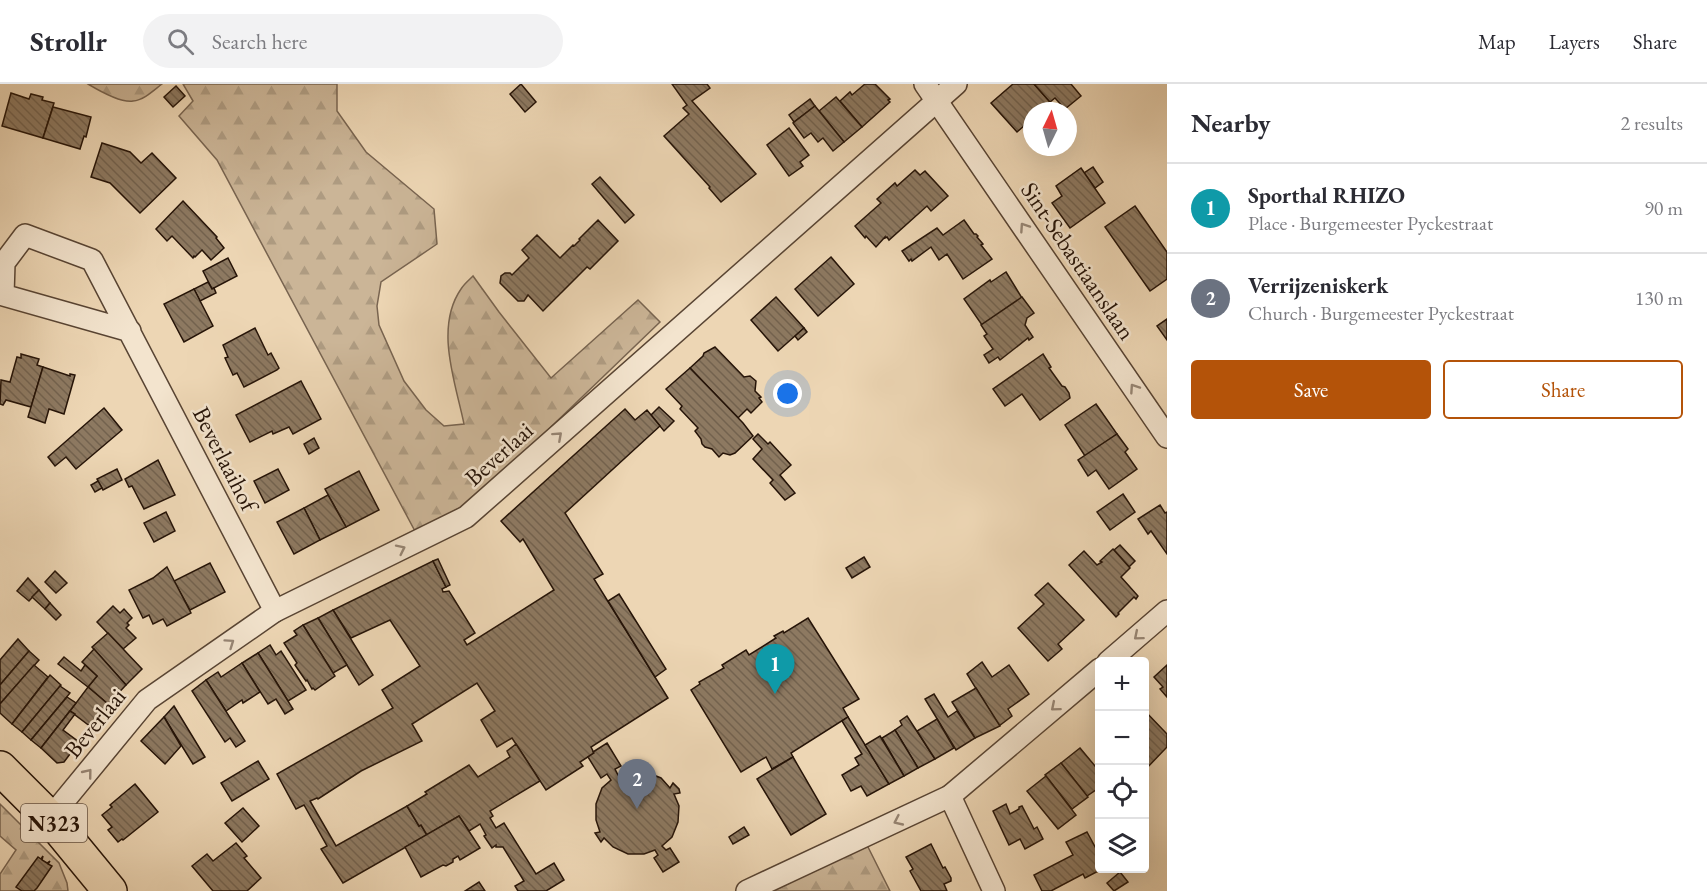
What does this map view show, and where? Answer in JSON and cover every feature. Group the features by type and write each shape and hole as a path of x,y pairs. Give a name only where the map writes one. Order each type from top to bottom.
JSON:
{"main road":[{"name":"N323","path":"0,768 50,818 103,888"}],"street":[{"name":"Beverlaai","path":"50,818 147,700 275,611 466,517 931,92 956,84"},
{"name":"Sint-Sebastiaanslaan","path":"931,92 1167,437"},
{"name":"Beverlaaihof","path":"130,331 3,295 4,263 25,235 92,260 130,331 275,611"},
{"path":"1114,657 1167,611"},
{"path":"747,891 950,796 1095,673"},
{"path":"950,796 994,891"}],"green space":[{"path":"88,84 162,84 141,99 128,101 110,96"},
{"path":"183,84 337,84 337,111 366,152 434,209 437,244 381,282 377,306 379,325 404,381 426,410 444,426 464,424 449,356 449,321 453,304 461,289 473,276 551,378 638,300 660,322 477,498 416,533 217,160 179,116 193,101"},
{"path":"0,804 59,863 68,891 0,891 0,874 16,850 0,836"},
{"path":"867,845 890,891 773,891"}],"building":[{"path":"521,84 536,102 525,112 510,94"},
{"path":"672,84 707,84 710,88 692,101 756,174 721,202 664,136 689,114 683,108 687,105"},
{"path":"865,84 875,84 890,99 888,100 890,102 862,127 840,101 850,92 852,95"},
{"path":"1013,84 1034,84 1050,102 1023,102 1023,127 1017,132 991,103"},
{"path":"1034,84 1071,84 1081,96 1074,102 1059,102 1055,98 1050,102"},
{"path":"176,86 185,96 173,107 164,97"},
{"path":"11,93 29,99 31,94 54,103 43,138 2,126"},
{"path":"836,97 862,127 844,142 819,111"},
{"path":"810,99 815,106 794,122 789,115"},
{"path":"815,106 844,142 833,151 823,138 818,142 811,133 804,138 793,123"},
{"path":"53,107 91,117 80,149 43,138"},
{"path":"789,128 809,155 800,162 803,166 789,176 767,145"},
{"path":"102,143 130,152 141,163 152,153 176,178 140,213 110,183 91,177"},
{"path":"1093,167 1103,182 1095,188 1084,173"},
{"path":"1081,168 1105,203 1070,228 1052,203 1062,196 1056,186"},
{"path":"915,170 920,175 925,171 948,196 931,211 927,206 889,240 885,237 876,247 855,226 881,203 877,199"},
{"path":"600,177 634,215 625,223 592,184"},
{"path":"183,201 217,237 224,248 211,260 202,250 193,258 172,236 167,241 156,229"},
{"path":"1135,206 1167,252 1167,279 1150,291 1105,227"},
{"path":"598,220 618,241 590,269 587,267 543,311 528,295 524,301 518,301 500,283 501,276 505,273 512,275 529,258 522,250 537,235 560,258"},
{"path":"964,220 978,236 983,244 981,245 992,259 963,279 947,254 939,260 931,247 909,261 902,251 937,228 943,235"},
{"path":"831,257 854,284 818,316 795,289"},
{"path":"228,258 237,276 212,289 203,271"},
{"path":"1006,272 1022,298 982,325 964,299 990,280 991,282"},
{"path":"208,282 216,293 200,301 194,289"},
{"path":"194,289 213,326 184,342 164,304"},
{"path":"776,297 804,328 778,351 751,320"},
{"path":"1022,297 1034,313 1027,318 1025,325 1033,337 1029,340 1028,338 1000,360 998,357 989,363 984,355 993,349 984,336 987,334 981,325"},
{"path":"1167,319 1167,340 1157,326"},
{"path":"255,328 268,355 271,353 279,368 244,387 237,373 233,375 225,358 228,357 223,345"},
{"path":"804,328 807,332 798,340 795,336"},
{"path":"715,347 744,377 750,376 756,381 755,391 761,397 759,398 762,402 751,413 747,409 738,418 690,368 704,353"},
{"path":"21,354 39,359 37,365 43,367 31,407 6,400 3,405 0,404 1,380 10,382 17,357 21,358"},
{"path":"1043,354 1051,367 1049,368 1065,387 1070,398 1040,420 1022,394 1005,406 993,389"},
{"path":"43,367 70,376 70,374 75,375 64,414 49,409 45,423 28,417"},
{"path":"690,368 753,436 735,453 730,455 723,453 719,457 712,449 705,447 695,431 698,428 680,409 682,406 666,389"},
{"path":"301,381 321,419 293,434 289,427 273,434 272,431 250,442 236,415"},
{"path":"1096,404 1117,434 1085,456 1065,425"},
{"path":"659,407 674,421 664,431 651,415"},
{"path":"104,408 122,430 76,469 66,457 55,466 48,457"},
{"path":"625,409 635,420 647,410 660,426 565,513 603,574 594,579 668,698 591,747 594,753 580,762 583,766 546,790 512,738 497,747 481,720 495,711 477,683 412,724 422,741 361,771 318,799 310,801 336,846 407,806 427,835 343,883 321,849 327,846 304,805 296,809 277,774 393,708 382,690 420,666 390,620 351,638 333,610 433,561 446,587 442,589 443,592 449,591 475,633 464,640 467,645 554,590 523,539 520,542 501,521"},
{"path":"758,434 768,444 770,442 791,465 780,475 795,493 785,500 770,483 773,480 753,459 762,449 753,439"},
{"path":"1117,434 1128,449 1125,452 1137,469 1109,489 1096,470 1088,476 1078,460"},
{"path":"314,438 319,448 309,454 304,444"},
{"path":"158,460 175,495 144,509 132,486 129,487 125,479"},
{"path":"117,469 122,480 103,490 97,479"},
{"path":"278,469 289,490 265,503 254,481"},
{"path":"359,471 379,510 346,527 325,489"},
{"path":"98,481 102,488 95,492 91,485"},
{"path":"1123,494 1135,512 1110,530 1097,512"},
{"path":"328,495 346,527 320,540 304,508"},
{"path":"1160,505 1165,513 1167,512 1167,554 1151,531 1148,534 1138,519"},
{"path":"304,508 320,540 294,554 277,522"},
{"path":"166,512 175,531 154,542 144,523"},
{"path":"1120,545 1135,561 1129,567 1114,550"},
{"path":"1113,549 1130,568 1121,577 1138,596 1136,599 1134,597 1116,617 1069,565 1084,551 1097,565"},
{"path":"864,557 870,567 852,578 846,568"},
{"path":"438,559 450,585 446,587 433,561"},
{"path":"210,563 225,592 190,610 174,581"},
{"path":"167,567 191,613 167,626 163,619 153,624 149,615 143,618 129,590 153,578"},
{"path":"55,571 67,583 56,593 45,582"},
{"path":"28,578 39,590 29,601 17,591"},
{"path":"1048,583 1084,620 1058,644 1062,649 1048,661 1018,628 1044,604 1035,595"},
{"path":"39,590 50,603 45,609 32,597"},
{"path":"619,594 666,669 655,677 608,601"},
{"path":"50,603 61,615 56,620 45,609"},
{"path":"113,606 120,613 124,609 132,618 126,628 136,638 123,649 97,622"},
{"path":"333,610 373,675 359,685 318,618"},
{"path":"318,618 347,665 333,673 303,625"},
{"path":"808,618 859,699 843,708 848,717 791,753 793,757 772,769 766,757 741,772 691,690 700,684 699,682 724,668 722,665 746,650 749,655 776,638 774,636 783,631 784,633"},
{"path":"303,625 335,676 315,690 295,665 297,663 284,643 297,635 294,631"},
{"path":"108,633 142,669 126,685 92,647"},
{"path":"18,639 29,651 0,685 0,660"},
{"path":"270,645 276,655 281,651 306,690 288,701 258,653"},
{"path":"94,649 126,685 108,704 88,687 97,676 82,662"},
{"path":"29,651 39,660 0,704 0,685"},
{"path":"258,653 293,709 285,714 276,699 268,704 242,663"},
{"path":"64,657 81,671 85,665 97,676 88,687 58,664"},
{"path":"982,662 992,677 1009,665 1029,694 1008,709 1012,716 999,726 967,674"},
{"path":"242,663 260,692 226,711 206,680 218,672 221,677"},
{"path":"34,665 48,677 12,724 0,713 0,704"},
{"path":"1167,665 1167,697 1160,689 1163,687 1154,677"},
{"path":"50,675 61,685 22,732 12,724"},
{"path":"206,680 245,741 236,747 230,738 225,742 192,691"},
{"path":"60,686 70,693 31,740 22,732"},
{"path":"88,687 108,704 91,727 70,711"},
{"path":"976,688 1000,726 975,738 952,702"},
{"path":"934,694 948,717 957,711 975,738 956,750 925,699"},
{"path":"67,697 76,703 41,748 31,740"},
{"path":"174,706 205,757 193,764 164,717"},
{"path":"70,711 75,714 63,730 79,742 64,762 57,763 41,748"},
{"path":"1149,715 1167,734 1167,747 1149,766"},
{"path":"907,716 935,759 918,768 895,730 902,725 900,721"},
{"path":"164,717 181,746 165,764 141,741"},
{"path":"848,717 889,784 867,796 861,786 851,791 842,775 859,765 855,758 862,754 842,721"},
{"path":"937,719 954,748 935,759 917,731"},
{"path":"895,730 918,768 904,776 882,738"},
{"path":"880,736 904,776 889,784 865,745"},
{"path":"607,743 621,766 615,769 618,775 630,771 646,772 661,778 670,788 673,783 679,789 680,793 674,794 679,806 678,822 672,837 662,846 666,850 670,848 679,862 663,872 654,858 658,855 655,850 644,854 628,854 613,847 604,838 601,842 595,833 600,832 596,820 596,804 602,788 611,780 607,774 601,778 588,757"},
{"path":"516,744 540,781 490,811 493,816 490,818 496,828 504,823 536,874 554,863 564,880 546,891 518,891 515,886 524,881 503,847 496,847 496,845 492,848 480,824 469,831 459,816 427,835 407,806 469,765 478,777 510,757 507,751"},
{"path":"1080,748 1095,766 1095,790 1087,796 1061,763"},
{"path":"793,757 826,814 791,835 757,779"},
{"path":"258,761 269,779 232,801 221,783"},
{"path":"1061,763 1088,797 1072,809 1045,775"},
{"path":"1046,776 1076,815 1058,829 1027,791"},
{"path":"135,784 158,812 118,842 108,830 112,827 102,815 112,807 110,805"},
{"path":"1006,804 1010,814 1022,806 1034,829 1037,827 1043,839 1025,849 1020,839 1009,845 993,811"},
{"path":"243,808 259,826 242,842 225,823"},
{"path":"459,816 480,848 460,860 458,856 446,866 443,865 421,877 405,847"},
{"path":"744,827 749,835 733,844 729,837"},
{"path":"1087,832 1095,847 1095,873 1085,878 1083,874 1051,891 1042,891 1034,875 1073,855 1066,842"},
{"path":"236,843 247,856 244,858 261,878 247,891 213,891 192,866 207,854 213,861"},
{"path":"931,844 943,868 945,867 951,878 951,881 944,884 947,891 921,891 910,871 913,869 906,857"},
{"path":"43,856 42,860 47,863 50,861 48,864 52,866 37,888 34,891 22,891 16,887 38,857 41,859"},
{"path":"1119,873 1128,882 1114,891 1107,883"},
{"path":"479,882 485,891 465,891"}],"place":[{"name":"Sporthal RHIZO","path":"775,694"},
{"name":"Verrijzeniskerk","path":"637,809"}]}
